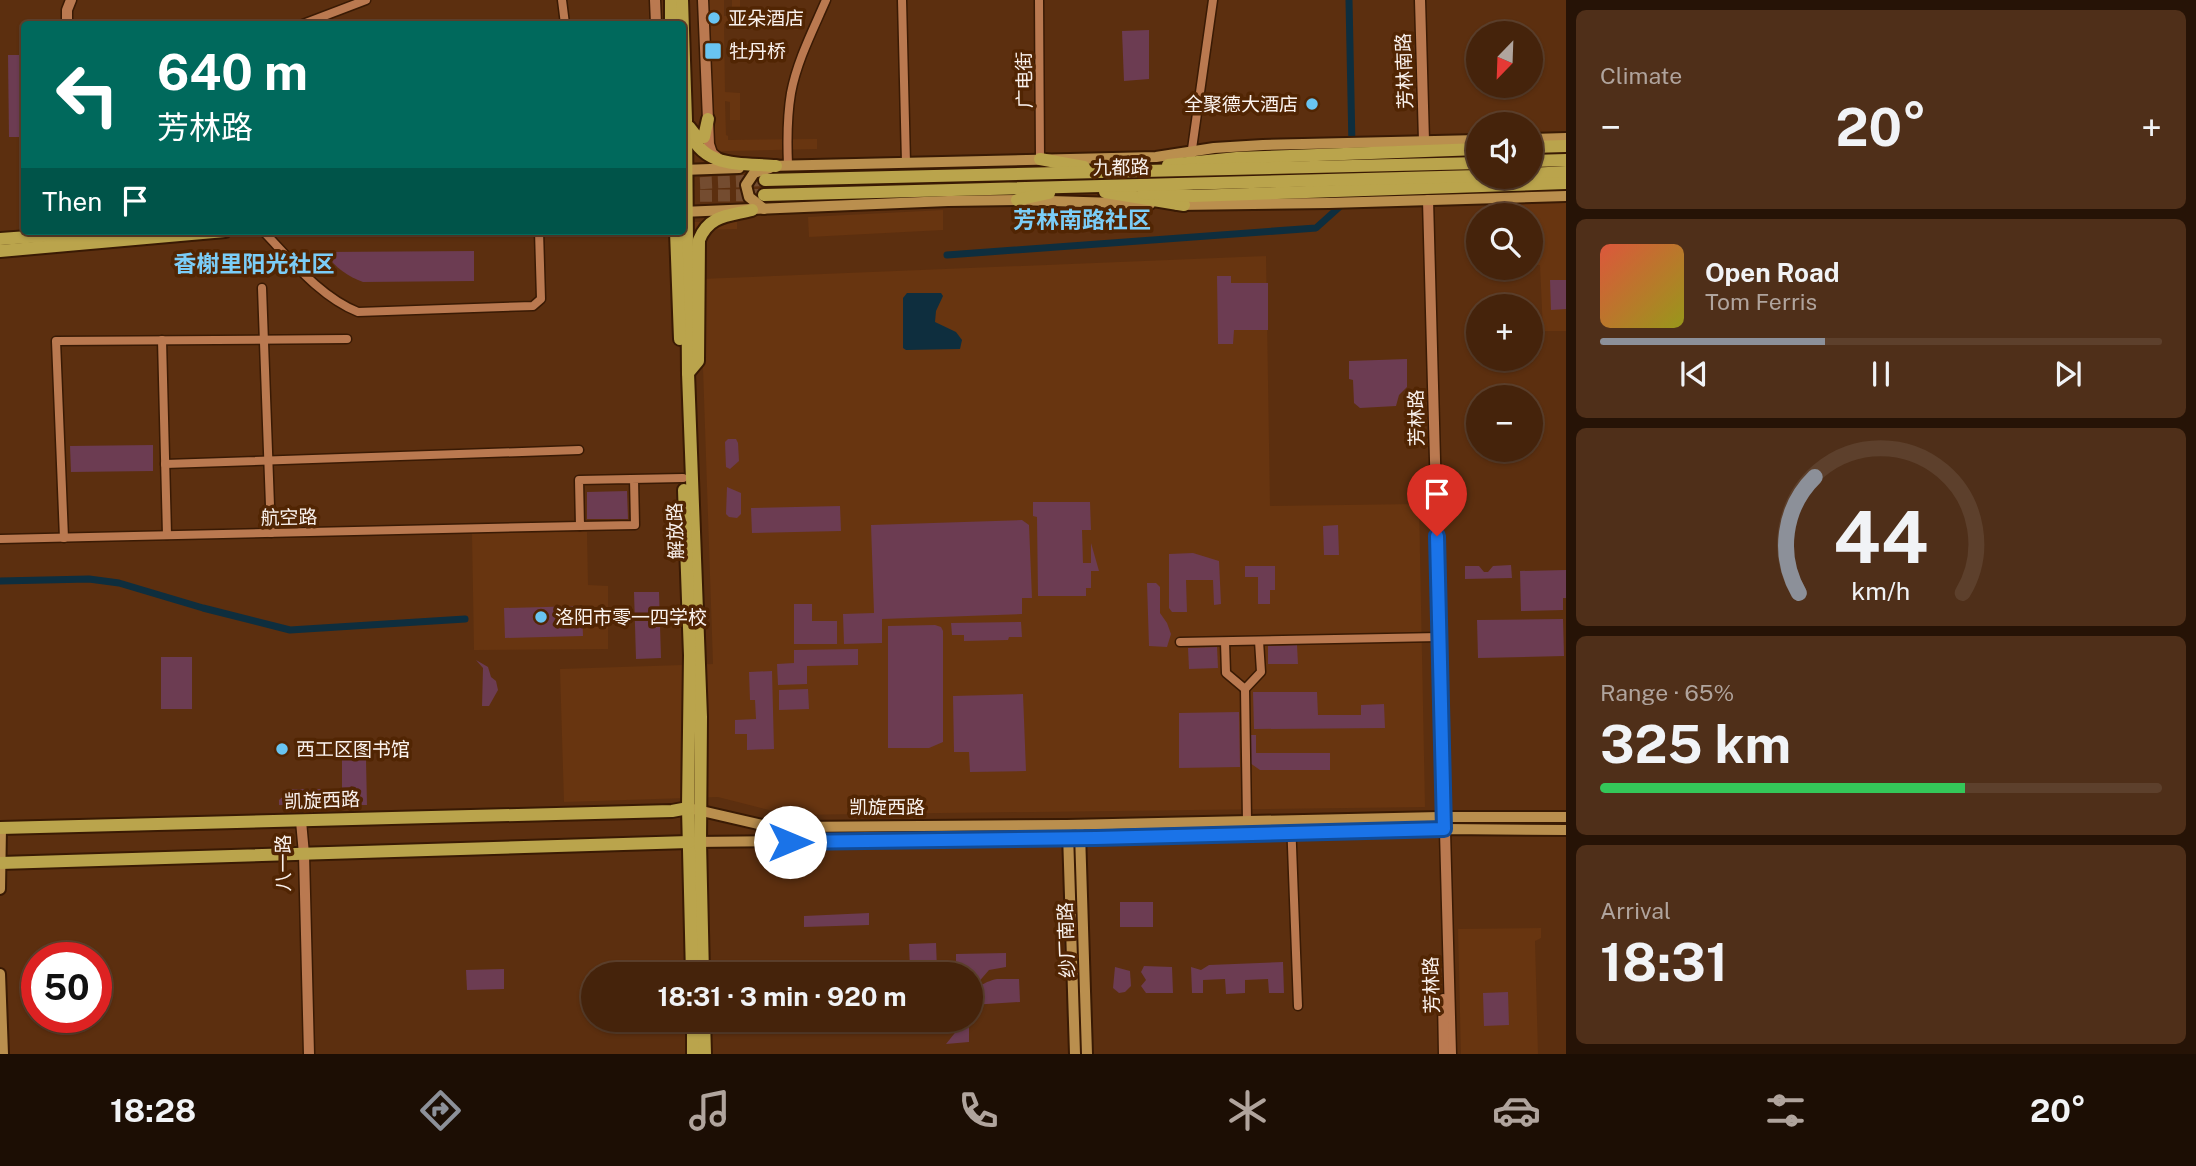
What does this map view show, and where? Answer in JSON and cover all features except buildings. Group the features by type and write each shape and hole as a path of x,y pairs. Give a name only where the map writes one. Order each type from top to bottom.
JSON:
{"main road":[{"path":"671,0 671,21"},
{"name":"解放路","path":"682,0 682,21"},
{"path":"686,120 691,131 700,137 706,133 708,119"},
{"path":"686,120 692,141 703,153 715,159 782,166"},
{"name":"九都路","path":"686,170 1191,157 1214,148 1263,145 1466,140"},
{"path":"1543,141 1566,144"},
{"path":"1543,146 1566,144"},
{"path":"1040,159 1115,172 1191,157 1237,158 1466,149"},
{"path":"1543,161 1566,160"},
{"name":"九都路","path":"765,180 1466,163"},
{"path":"688,373 698,361 699,240 702,232 714,219 758,209 749,197 746,185 754,173 782,166"},
{"path":"1543,173 1566,172"},
{"name":"九都路","path":"764,195 1466,176"},
{"path":"1017,200 1074,187 1193,196 1566,183"},
{"path":"1074,187 1184,205"},
{"name":"九都路","path":"686,212 1017,200 1184,205 1566,196"},
{"path":"0,239 46,235"},
{"path":"0,251 180,235"},
{"path":"669,235 676,247"},
{"name":"解放路","path":"676,235 694,809 692,962"},
{"name":"解放路","path":"685,235 701,717 694,809"},
{"name":"凯旋西路","path":"0,828 694,809 767,826 791,827 1566,817"},
{"name":"纱厂南路","path":"1067,825 1074,838 1087,1054"},
{"name":"纱厂南路","path":"1075,1054 1074,838 1080,825"},
{"path":"0,828 0,889"},
{"name":"凯旋西路","path":"0,863 694,842 1074,838 1441,829 1566,830"},
{"name":"解放路","path":"694,842 702,962"},
{"path":"0,974 3,1054"},
{"path":"693,1032 694,1054"},
{"path":"705,1032 705,1054"}],"street":[{"path":"67,21 67,10 72,0"},
{"path":"311,21 366,0"},
{"path":"562,0 565,21"},
{"path":"655,0 656,21"},
{"path":"703,0 709,144 712,153 728,162"},
{"path":"782,166 791,92 805,47 826,0"},
{"path":"902,0 906,163"},
{"name":"广电街","path":"1039,0 1040,159"},
{"path":"1191,157 1213,0"},
{"name":"芳林南路","path":"1420,0 1427,141"},
{"name":"芳林南路","path":"1426,0 1427,141"},
{"name":"芳林路","path":"1426,201 1444,1054"},
{"path":"267,235 341,306 358,312 533,306 541,299 539,235"},
{"path":"262,288 271,533"},
{"path":"64,538 56,341 347,339"},
{"path":"162,340 167,536"},
{"path":"165,464 579,450"},
{"path":"580,526 579,480 683,478"},
{"name":"航空路","path":"0,539 635,525 634,479"},
{"path":"1180,642 1437,637"},
{"path":"1247,821 1245,689 1261,672 1259,641"},
{"path":"1225,642 1226,673 1245,689"},
{"path":"1291,820 1298,1006"},
{"name":"八一路","path":"301,821 307,1054"},
{"name":"芳林路","path":"1441,829 1451,1054"}],"shaded area":[{"path":"701,0 724,0 724,16 732,16 732,0 740,0 740,23 724,24 725,92 740,93 740,120 730,120 730,102 725,101 728,140 817,139 817,149 686,152 686,142 703,136"},
{"path":"1149,30 1149,79 1124,81 1122,31"},
{"path":"8,55 21,55 21,137 9,137"},
{"path":"1566,201 1566,331 1543,331 1541,280 1543,280 1543,203 1499,203"},
{"path":"943,210 943,230 809,237 808,217"},
{"path":"686,222 737,222 737,229 697,230 697,235 682,236 686,235"},
{"path":"474,251 474,281 363,282 341,270 325,252"},
{"path":"1266,256 1270,506 1419,504 1425,807 788,815 718,797 564,802 560,669 713,664 700,279"},
{"path":"1217,276 1231,276 1231,283 1268,283 1268,330 1234,330 1233,344 1218,344"},
{"path":"1550,280 1566,280 1566,309 1551,310"},
{"path":"1407,359 1407,387 1399,395 1396,406 1360,408 1354,403 1353,380 1349,379 1349,361"},
{"path":"728,439 736,439 738,443 739,461 730,469 726,467 725,442"},
{"path":"153,445 153,471 71,472 70,446"},
{"path":"727,487 741,493 741,514 737,518 726,514"},
{"path":"627,491 628,519 587,519 587,492"},
{"path":"1033,502 1090,502 1091,530 1082,530 1083,563 1091,563 1091,543 1099,571 1091,571 1091,588 1086,588 1086,596 1038,596 1037,517 1033,516"},
{"path":"840,506 841,531 752,533 751,508"},
{"path":"1022,520 1029,525 1032,598 1022,598 1022,614 882,619 882,643 844,644 843,614 874,613 871,525"},
{"path":"1338,525 1339,555 1324,555 1323,526"},
{"name":"洛阳市零一四学校","path":"587,532 588,585 608,586 608,649 474,650 472,533"},
{"path":"1193,553 1219,561 1221,604 1214,605 1213,580 1186,580 1187,612 1172,612 1169,608 1169,554"},
{"path":"1511,565 1512,578 1465,579 1465,566 1479,566 1484,572 1488,572 1493,566"},
{"path":"1245,566 1275,566 1275,590 1270,590 1270,604 1258,604 1258,577 1245,577"},
{"path":"1566,570 1563,610 1521,611 1520,571"},
{"path":"1147,583 1156,583 1160,587 1160,613 1171,634 1167,647 1149,646"},
{"path":"634,592 659,592 661,658 636,659"},
{"path":"794,604 812,604 812,621 837,621 837,644 794,644"},
{"path":"582,606 583,636 505,638 504,608"},
{"path":"1563,619 1564,656 1478,658 1477,620"},
{"path":"1021,622 1022,637 1009,637 1008,640 964,641 964,635 952,635 951,623"},
{"path":"935,625 943,631 943,742 929,748 888,748 888,626"},
{"path":"1297,645 1298,664 1268,664 1268,646"},
{"path":"1217,647 1218,668 1189,669 1188,648"},
{"path":"858,649 858,665 807,666 807,684 778,685 777,664 794,663 794,650"},
{"path":"161,657 192,657 192,709 161,709"},
{"path":"476,660 488,667 491,677 496,681 498,690 489,706 482,706 483,668"},
{"path":"772,671 774,749 747,750 747,734 735,734 735,720 756,719 755,700 750,700 749,672"},
{"path":"808,689 809,709 779,710 779,690"},
{"path":"1253,692 1317,692 1318,715 1361,715 1361,705 1384,704 1385,728 1254,729"},
{"path":"1023,694 1026,771 970,772 969,752 954,752 953,696"},
{"path":"1239,712 1240,767 1179,768 1179,713"},
{"path":"1250,735 1256,735 1256,753 1330,753 1330,770 1260,770 1250,763"},
{"path":"342,760 366,760 367,805 279,805 279,800 292,789 342,789"},
{"path":"1120,902 1153,902 1153,927 1120,927"},
{"path":"869,913 869,925 804,927 804,916"},
{"path":"1541,928 1541,938 1535,941 1538,1054 1461,1054 1458,929"},
{"path":"936,943 937,962 910,962 909,944"},
{"path":"1006,953 1006,967 989,970 983,977 983,962 956,962 956,954"},
{"path":"1283,962 1284,993 1269,993 1268,979 1245,980 1245,993 1226,994 1225,979 1203,980 1203,993 1192,993 1191,967 1201,970 1209,965"},
{"path":"1144,966 1172,967 1173,993 1146,993 1141,986 1146,980 1141,972"},
{"path":"1115,967 1130,971 1131,986 1125,992 1119,993 1113,988"},
{"path":"504,969 504,989 467,990 466,970"},
{"path":"1019,979 1020,1002 983,1004 983,984"},
{"path":"1508,992 1509,1025 1484,1026 1483,993"},
{"path":"956,1032 969,1032 969,1042 946,1044"}],"water":[{"path":"907,293 941,293 943,296 936,311 935,322 956,332 962,340 960,349 903,348 903,298"}],"waterway":[{"path":"1349,0 1352,146"},
{"path":"947,255 1316,228 1345,202"},
{"path":"0,581 89,579 119,583 290,630 465,619"}],"tunnel":[{"path":"686,184 765,180"},
{"path":"686,196 764,195"}],"place":[{"name":"亚朵酒店","path":"714,18"},
{"name":"牡丹桥","path":"713,51"},
{"name":"全聚德大酒店","path":"1312,104"},
{"name":"洛阳市零一四学校","path":"541,617"},
{"name":"西工区图书馆","path":"282,749"}],"district":[{"name":"芳林南路社区","path":"1082,219"},
{"name":"香榭里阳光社区","path":"254,263"}],"route":[{"path":"790,842 1444,829 1437,536"}]}
